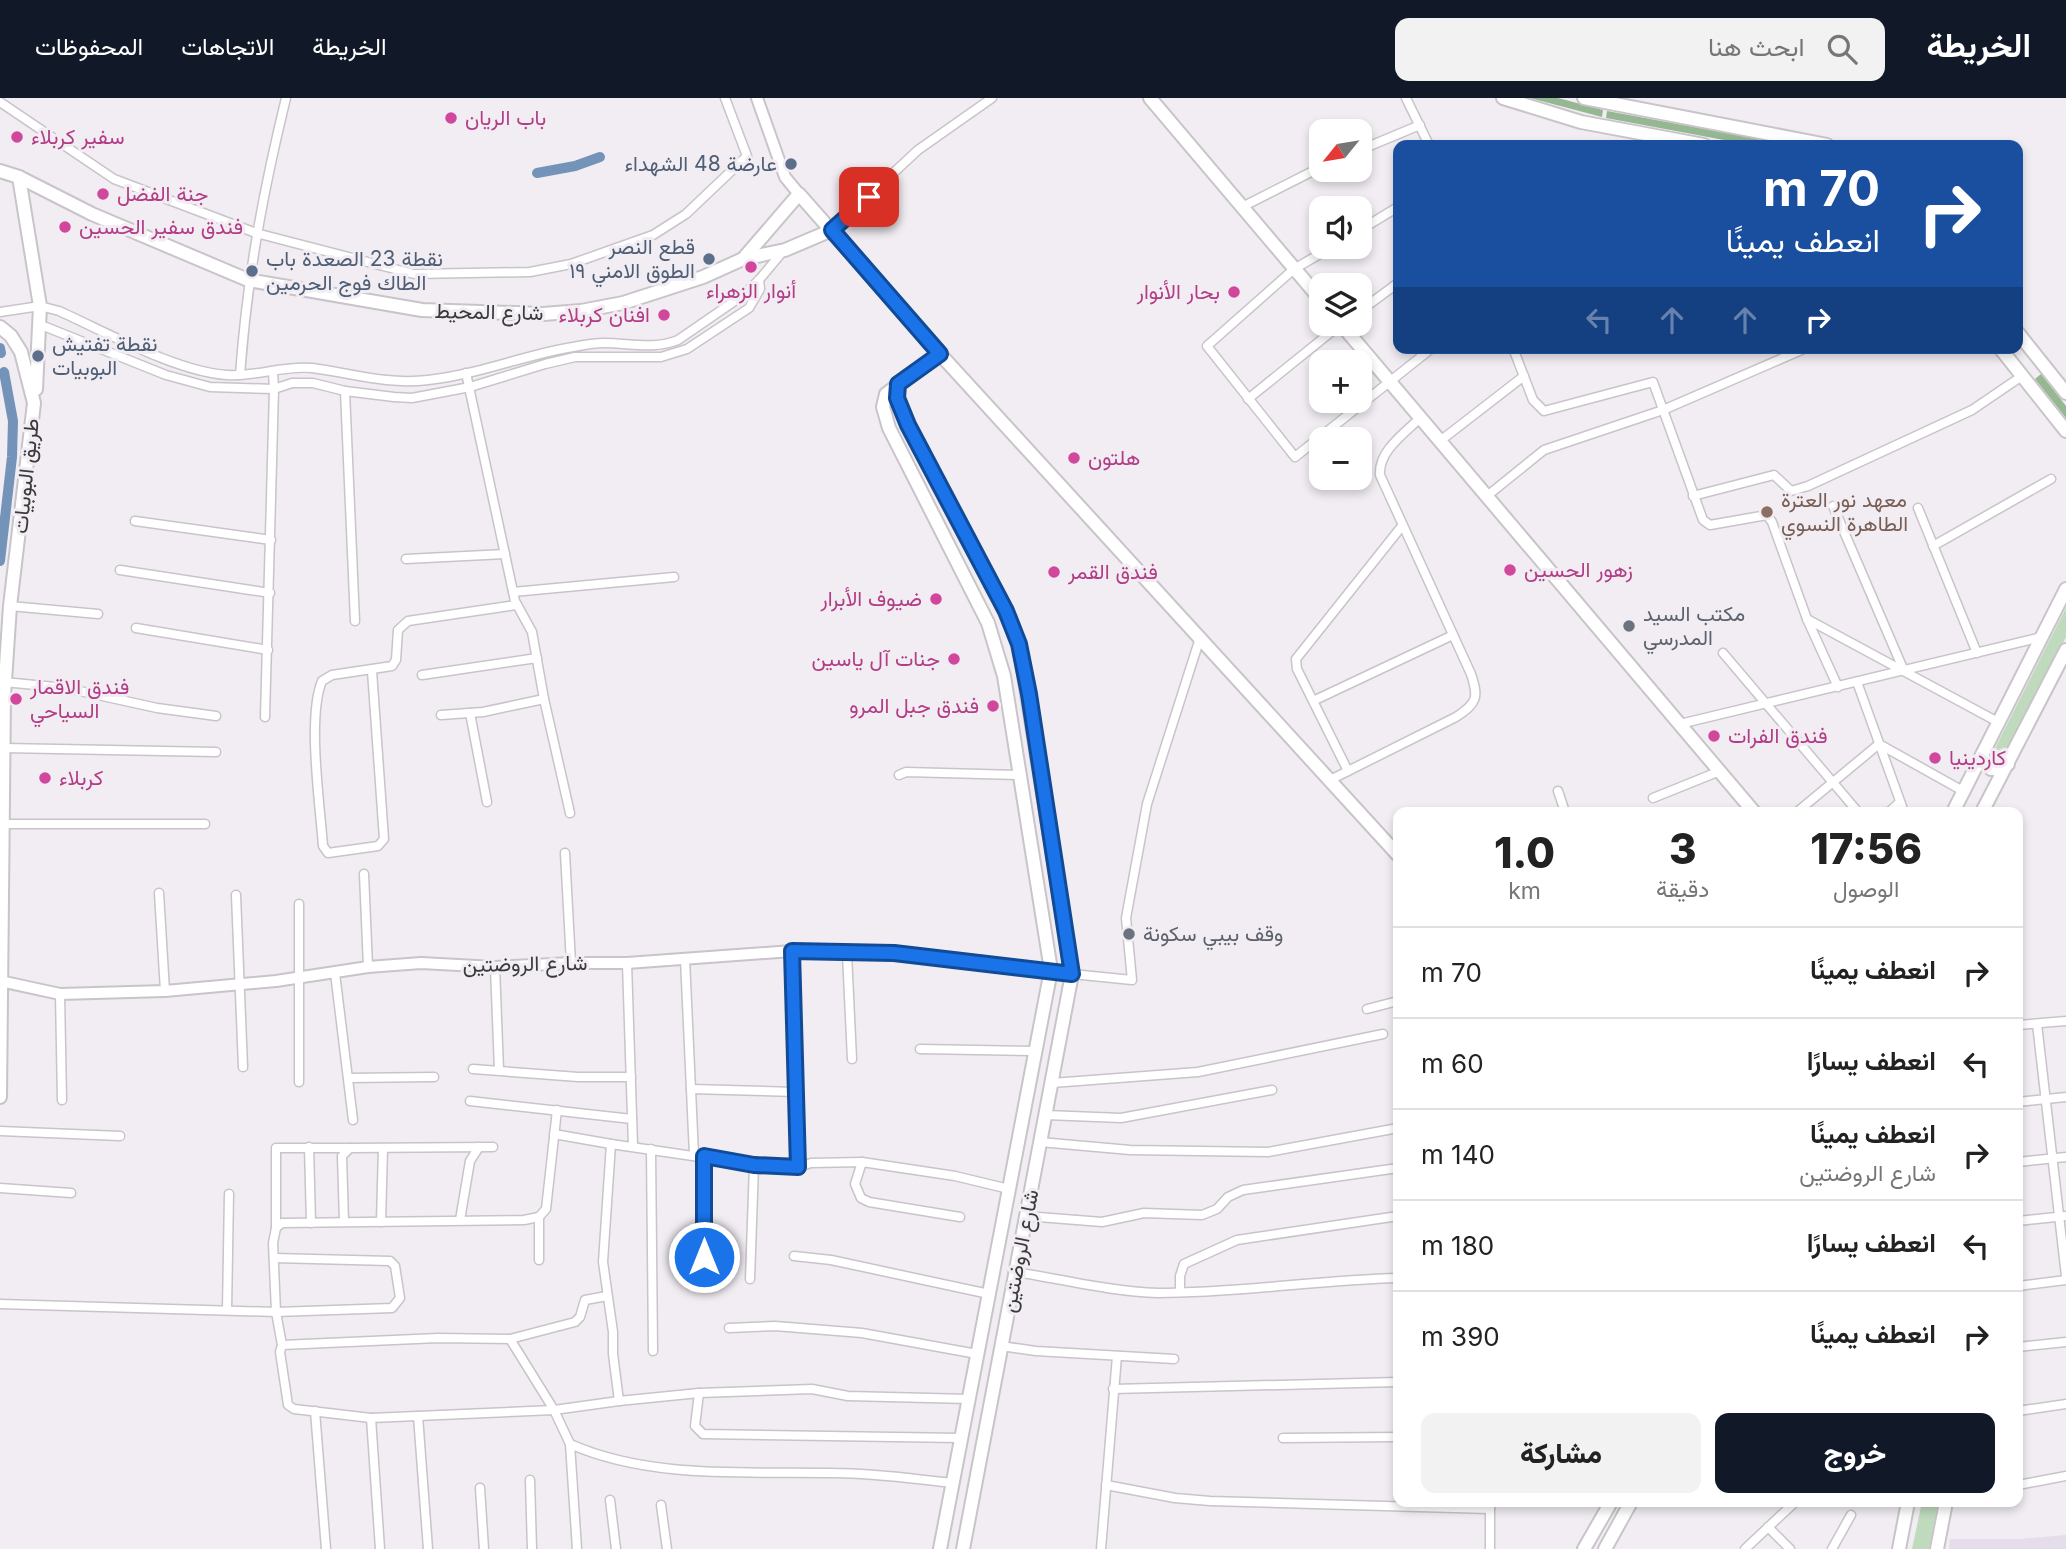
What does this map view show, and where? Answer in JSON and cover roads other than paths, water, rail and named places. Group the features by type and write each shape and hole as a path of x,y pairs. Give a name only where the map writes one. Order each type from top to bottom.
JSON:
{"main road":[{"path":"1150,98 1309,286"},
{"path":"1503,98 1581,122 1677,140"},
{"path":"1584,98 1801,140"},
{"name":"شارع المحيط","path":"0,172 19,177 92,214 248,280 422,310 542,314 581,311 624,303 703,277 743,259 785,250 832,230"},
{"path":"19,177 40,306 41,325 34,403"},
{"path":"799,194 940,354 1393,849"},
{"name":"شارع المحيط","path":"743,259 799,194"},
{"name":"طريق البوبيات","path":"0,327 21,352 34,403 4,649 0,1097"},
{"path":"1351,336 1750,807"},
{"path":"2023,339 2066,393"},
{"path":"940,354 883,398 886,419 990,631 1004,676 1051,970"},
{"path":"2005,354 2066,431"},
{"path":"2022,376 2041,362"},
{"path":"898,384 897,398 908,425 1006,611 1019,644 1072,974"},
{"path":"1956,807 2066,589"},
{"path":"1984,807 2066,651"},
{"path":"1983,753 1983,761 1991,769 2002,769 2008,764"},
{"path":"1966,787 1976,778 1986,780 1990,785 1990,795"},
{"name":"شارع الروضتين","path":"940,1549 1051,970"},
{"name":"شارع الروضتين","path":"963,1549 1072,974"},
{"path":"1584,1549 1608,1507"},
{"path":"1608,1544 1628,1507"},
{"path":"1899,1549 1907,1507"},
{"path":"1937,1549 1945,1507"},
{"path":"1598,1527 1608,1544 1621,1549"}],"street":[{"path":"240,375 248,280 286,98"},
{"path":"0,102 114,179 256,233 414,274 530,272 571,264 653,235 686,214 747,156 725,98"},
{"path":"757,98 785,177 799,194"},
{"path":"832,230 918,150 992,98"},
{"path":"1406,98 1427,140"},
{"path":"1372,145 1420,125"},
{"path":"1242,207 1309,173"},
{"path":"1372,223 1393,210"},
{"path":"0,312 40,306 59,311 188,367 212,373 240,375 312,368 378,381 412,381 466,373 572,347 604,343 642,346 667,344 678,340 742,296 785,250"},
{"path":"1311,259 1294,269 1207,346 1295,457 1424,354"},
{"path":"41,325 186,382 210,387 274,389 292,383 313,383 345,391 412,398 470,387 545,364 575,358 674,355 749,308 760,289 759,280"},
{"path":"1372,302 1393,287"},
{"path":"1248,399 1326,336"},
{"path":"1515,354 1533,400 1544,411 1653,382 1703,520 1710,525 1767,515 1772,522 1807,619 1838,687"},
{"path":"1487,496 1544,450 1663,410 1792,354"},
{"path":"265,717 270,593 273,372"},
{"path":"466,373 516,605 530,627 570,813"},
{"path":"1440,440 1524,376"},
{"path":"1693,496 1774,475 1791,491 1808,486 1972,410 2022,376"},
{"path":"345,391 355,621"},
{"path":"1330,780 1457,717 1472,705 1476,695 1475,686 1381,480 1380,466 1386,453 1420,418"},
{"path":"1933,546 2051,479"},
{"path":"1833,506 1905,671"},
{"path":"1918,508 1977,653"},
{"path":"135,521 271,540"},
{"path":"1348,771 1295,666 1296,659 1402,526"},
{"path":"406,559 505,554"},
{"path":"120,570 270,593"},
{"path":"513,592 674,577"},
{"path":"372,671 384,839 378,846 328,853 323,846 316,762 320,688 323,681 332,675 372,671 396,663 398,630 408,621 516,605"},
{"path":"10,606 98,614"},
{"path":"1807,619 1998,722"},
{"path":"136,628 268,650"},
{"path":"1313,701 1452,635"},
{"path":"1680,724 2042,637"},
{"path":"1072,974 1132,980 1126,918 1146,804 1200,638"},
{"path":"1723,653 1854,807"},
{"path":"422,675 537,658"},
{"path":"1857,682 1902,807"},
{"path":"3,689 66,688 157,708 216,716"},
{"path":"441,715 470,713 544,699"},
{"path":"470,713 487,802"},
{"path":"1803,807 1880,744"},
{"path":"1880,744 1966,787"},
{"path":"4,748 216,752"},
{"path":"1653,798 1720,771"},
{"path":"899,775 906,772 1021,775"},
{"path":"1558,791 1563,807"},
{"path":"1894,807 1900,802"},
{"path":"1,824 205,824"},
{"path":"565,853 571,963"},
{"path":"364,874 368,967"},
{"path":"159,893 165,991"},
{"path":"236,895 243,1067"},
{"path":"299,904 299,1082"},
{"path":"792,951 798,1167"},
{"name":"شارع الروضتين","path":"0,981 60,994 165,991 298,979 368,967 421,963 495,967 627,963 792,951 894,953 1072,974"},
{"path":"847,954 852,1059"},
{"path":"685,959 694,1154"},
{"path":"627,963 633,1146"},
{"path":"495,967 499,1070"},
{"path":"335,973 353,1120"},
{"path":"60,994 62,1100"},
{"path":"1367,1009 1393,1001"},
{"path":"2023,1025 2066,1021"},
{"path":"2023,1285 2066,1278 2063,1216 2052,1158 2037,1024"},
{"path":"1052,1083 1198,1072 1383,1034"},
{"path":"920,1049 1035,1051"},
{"path":"473,1069 578,1077 631,1077"},
{"path":"348,1078 434,1077"},
{"path":"691,1089 795,1092"},
{"path":"1046,1115 1121,1118 1272,1090"},
{"path":"2023,1101 2066,1097"},
{"path":"470,1101 632,1119"},
{"path":"276,1228 282,1223 524,1220 539,1217 546,1209 557,1110"},
{"path":"1040,1142 1130,1150 1268,1152 1393,1129"},
{"path":"0,1131 120,1136"},
{"path":"554,1134 754,1165 798,1167 862,1162 955,1175 1009,1189"},
{"path":"611,1143 603,1262 614,1332 613,1354 619,1401"},
{"path":"309,1147 311,1223"},
{"path":"344,1222 342,1156 350,1147"},
{"path":"460,1220 470,1161 479,1147"},
{"path":"493,1147 276,1148 276,1228 273,1243 276,1312 288,1405 294,1409 371,1418 554,1410 699,1393 811,1389 848,1396 969,1399"},
{"path":"381,1222 383,1148"},
{"path":"651,1149 653,1351"},
{"path":"704,1156 704,1282"},
{"path":"2023,1161 2066,1157"},
{"path":"862,1162 855,1184 861,1198 869,1202 960,1217"},
{"path":"750,1279 754,1165"},
{"path":"1026,1216 1102,1222 1144,1213 1202,1214 1217,1209 1228,1198 1243,1190 1393,1169"},
{"path":"0,1188 71,1193"},
{"path":"227,1310 229,1194"},
{"path":"2023,1220 2063,1216"},
{"path":"539,1217 539,1260"},
{"path":"1180,1292 1180,1276 1184,1264 1237,1240 1393,1217"},
{"path":"794,1255 831,1259 989,1294"},
{"path":"0,1304 276,1312 391,1308 400,1298 395,1266 390,1261 274,1258"},
{"path":"1016,1272 1155,1293 1222,1292 1338,1280 1393,1279"},
{"path":"282,1345 439,1338 510,1339 575,1322 580,1317 585,1300 607,1296"},
{"path":"729,1328 775,1326 862,1333 978,1353"},
{"path":"510,1339 554,1410 570,1444 577,1549"},
{"path":"2023,1346 2066,1342"},
{"path":"1002,1346 1036,1351 1174,1359"},
{"path":"1101,1549 1117,1356"},
{"path":"1113,1389 1393,1382"},
{"path":"699,1393 695,1426 697,1431 703,1434 961,1438"},
{"path":"2023,1410 2066,1404"},
{"path":"315,1411 326,1549"},
{"path":"418,1416 428,1549"},
{"path":"371,1418 380,1549"},
{"path":"1283,1438 1393,1437"},
{"path":"570,1444 645,1465 725,1472 839,1473 953,1483"},
{"path":"2023,1484 2066,1476"},
{"path":"530,1480 533,1549"},
{"path":"1107,1485 1175,1498 1210,1501 1393,1504"},
{"path":"481,1488 484,1549"},
{"path":"610,1500 616,1549"},
{"path":"661,1505 667,1549"},
{"path":"1490,1507 1490,1549"},
{"path":"1745,1549 1790,1507"},
{"path":"1832,1549 1851,1515"},
{"path":"1768,1527 1790,1549"}],"waterway":[{"path":"537,173 575,166 600,157"},
{"path":"0,348 1,353"},
{"path":"0,561 12,457 13,421 4,372"}],"place":[{"name":"باب الريان","path":"451,118"},
{"name":"سفير كربلاء","path":"17,137"},
{"name":"عارضة 48 الشهداء","path":"791,164"},
{"name":"جنة الفضل","path":"103,194"},
{"name":"فندق سفير الحسين","path":"65,227"},
{"name":"قطع النصر الطوق الامني ۱۹","path":"709,259"},
{"name":"أنوار الزهراء","path":"751,267"},
{"name":"نقطة 23 الصعدة باب الطاك فوج الحرمين","path":"252,271"},
{"name":"بحار الأنوار","path":"1234,292"},
{"name":"افنان كربلاء","path":"664,315"},
{"name":"نقطة تفتيش البوبيات","path":"38,356"},
{"name":"هلتون","path":"1074,458"},
{"name":"معهد نور العترة الطاهرة النسوي","path":"1767,512"},
{"name":"زهور الحسين","path":"1510,570"},
{"name":"فندق القمر","path":"1054,572"},
{"name":"ضيوف الأبرار","path":"936,599"},
{"name":"مكتب السيد المدرسي","path":"1629,626"},
{"name":"جنات آل ياسين","path":"954,659"},
{"name":"فندق الاقمار السياحي","path":"16,699"},
{"name":"فندق جبل المرو","path":"993,706"},
{"name":"فندق الفرات","path":"1714,736"},
{"name":"كاردينيا","path":"1935,758"},
{"name":"كربلاء","path":"45,778"},
{"name":"وقف بيبي سكونة","path":"1129,934"}]}
